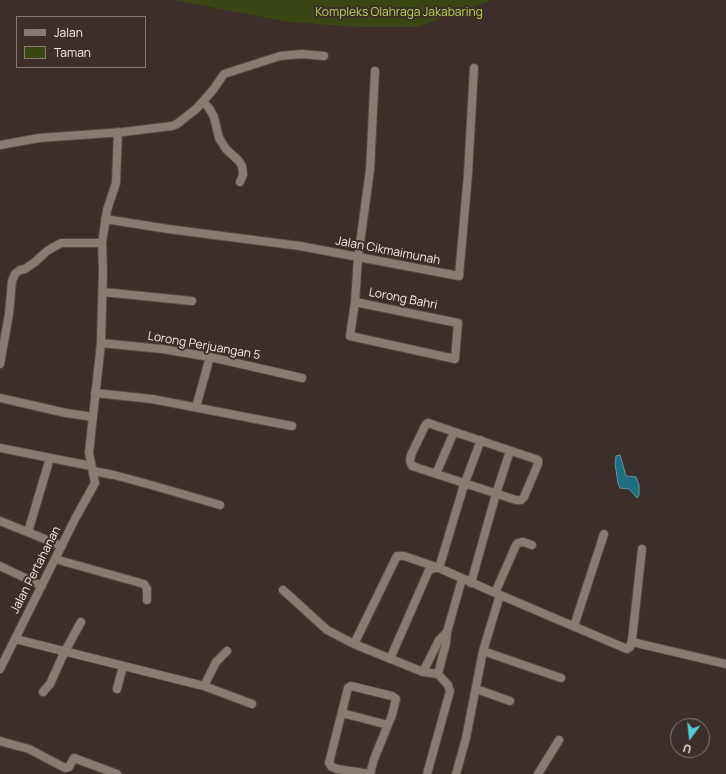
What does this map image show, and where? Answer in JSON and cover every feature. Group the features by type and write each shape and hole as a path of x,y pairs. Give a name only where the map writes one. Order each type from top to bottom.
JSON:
{"street":[{"path":"0,145 52,137 167,127 177,124 196,110 224,74 280,56 302,54 324,56"},
{"name":"Jalan Cikmaimunah","path":"105,219 168,229 300,246 459,276 468,174 474,68"},
{"path":"355,302 358,258 370,170 375,71"},
{"path":"203,102 209,108 214,117 219,138 226,149 239,161 242,166 243,175 240,182"},
{"name":"Jalan Pertahanan","path":"0,669 95,483 89,453 101,343 103,292 102,243 105,219 116,183 118,132"},
{"path":"0,364 9,314 12,281 15,274 35,262 47,251 61,243 102,243"},
{"path":"103,292 192,302"},
{"name":"Lorong Bahri","path":"355,302 458,323 455,359 350,336 355,302"},
{"name":"Lorong Perjuangan 5","path":"101,343 162,349 210,357 302,378"},
{"path":"196,407 210,357"},
{"path":"95,393 152,399 292,426"},
{"path":"0,398 66,413 93,417"},
{"path":"428,422 454,432 536,458 539,461 538,464 526,493 522,498 516,500 412,466 410,460 413,450 428,422"},
{"path":"436,474 454,432"},
{"path":"439,568 464,483 481,440"},
{"path":"0,448 50,458 220,505"},
{"path":"471,583 496,494 510,451"},
{"path":"28,532 50,458"},
{"path":"0,521 62,546"},
{"path":"574,626 604,534"},
{"path":"456,774 466,738 483,651 498,594 516,545 524,542 532,545"},
{"path":"354,644 397,556 402,556 439,568 624,648 629,648 632,642 642,549"},
{"path":"55,559 144,584 147,589 147,600"},
{"path":"0,566 42,586"},
{"path":"390,659 428,570 431,568 439,568"},
{"path":"438,674 446,643 447,632 462,579"},
{"path":"283,590 327,630 354,644 390,659 423,672 438,674 448,685 450,691 427,774"},
{"path":"43,692 50,684 64,652 81,622"},
{"path":"423,672 438,640 447,632"},
{"path":"15,639 204,686 252,704"},
{"path":"632,642 726,664"},
{"path":"204,686 216,662 227,651"},
{"path":"483,651 561,678"},
{"path":"117,689 123,666"},
{"path":"355,686 392,696 396,699 388,725 374,759 370,774 337,769 330,765 329,760 349,687 355,686"},
{"path":"476,689 510,701"},
{"path":"342,713 388,725"},
{"path":"538,774 559,740"},
{"path":"0,741 29,749 65,768 69,767 74,758 117,774"}],"green space":[{"name":"Kompleks Olahraga Jakabaring","path":"174,0 492,0 417,27 357,27 289,22"}],"water":[{"path":"620,455 626,476 636,477 639,485 639,495 637,498 629,489 620,488 618,483 615,464 616,456"}]}
